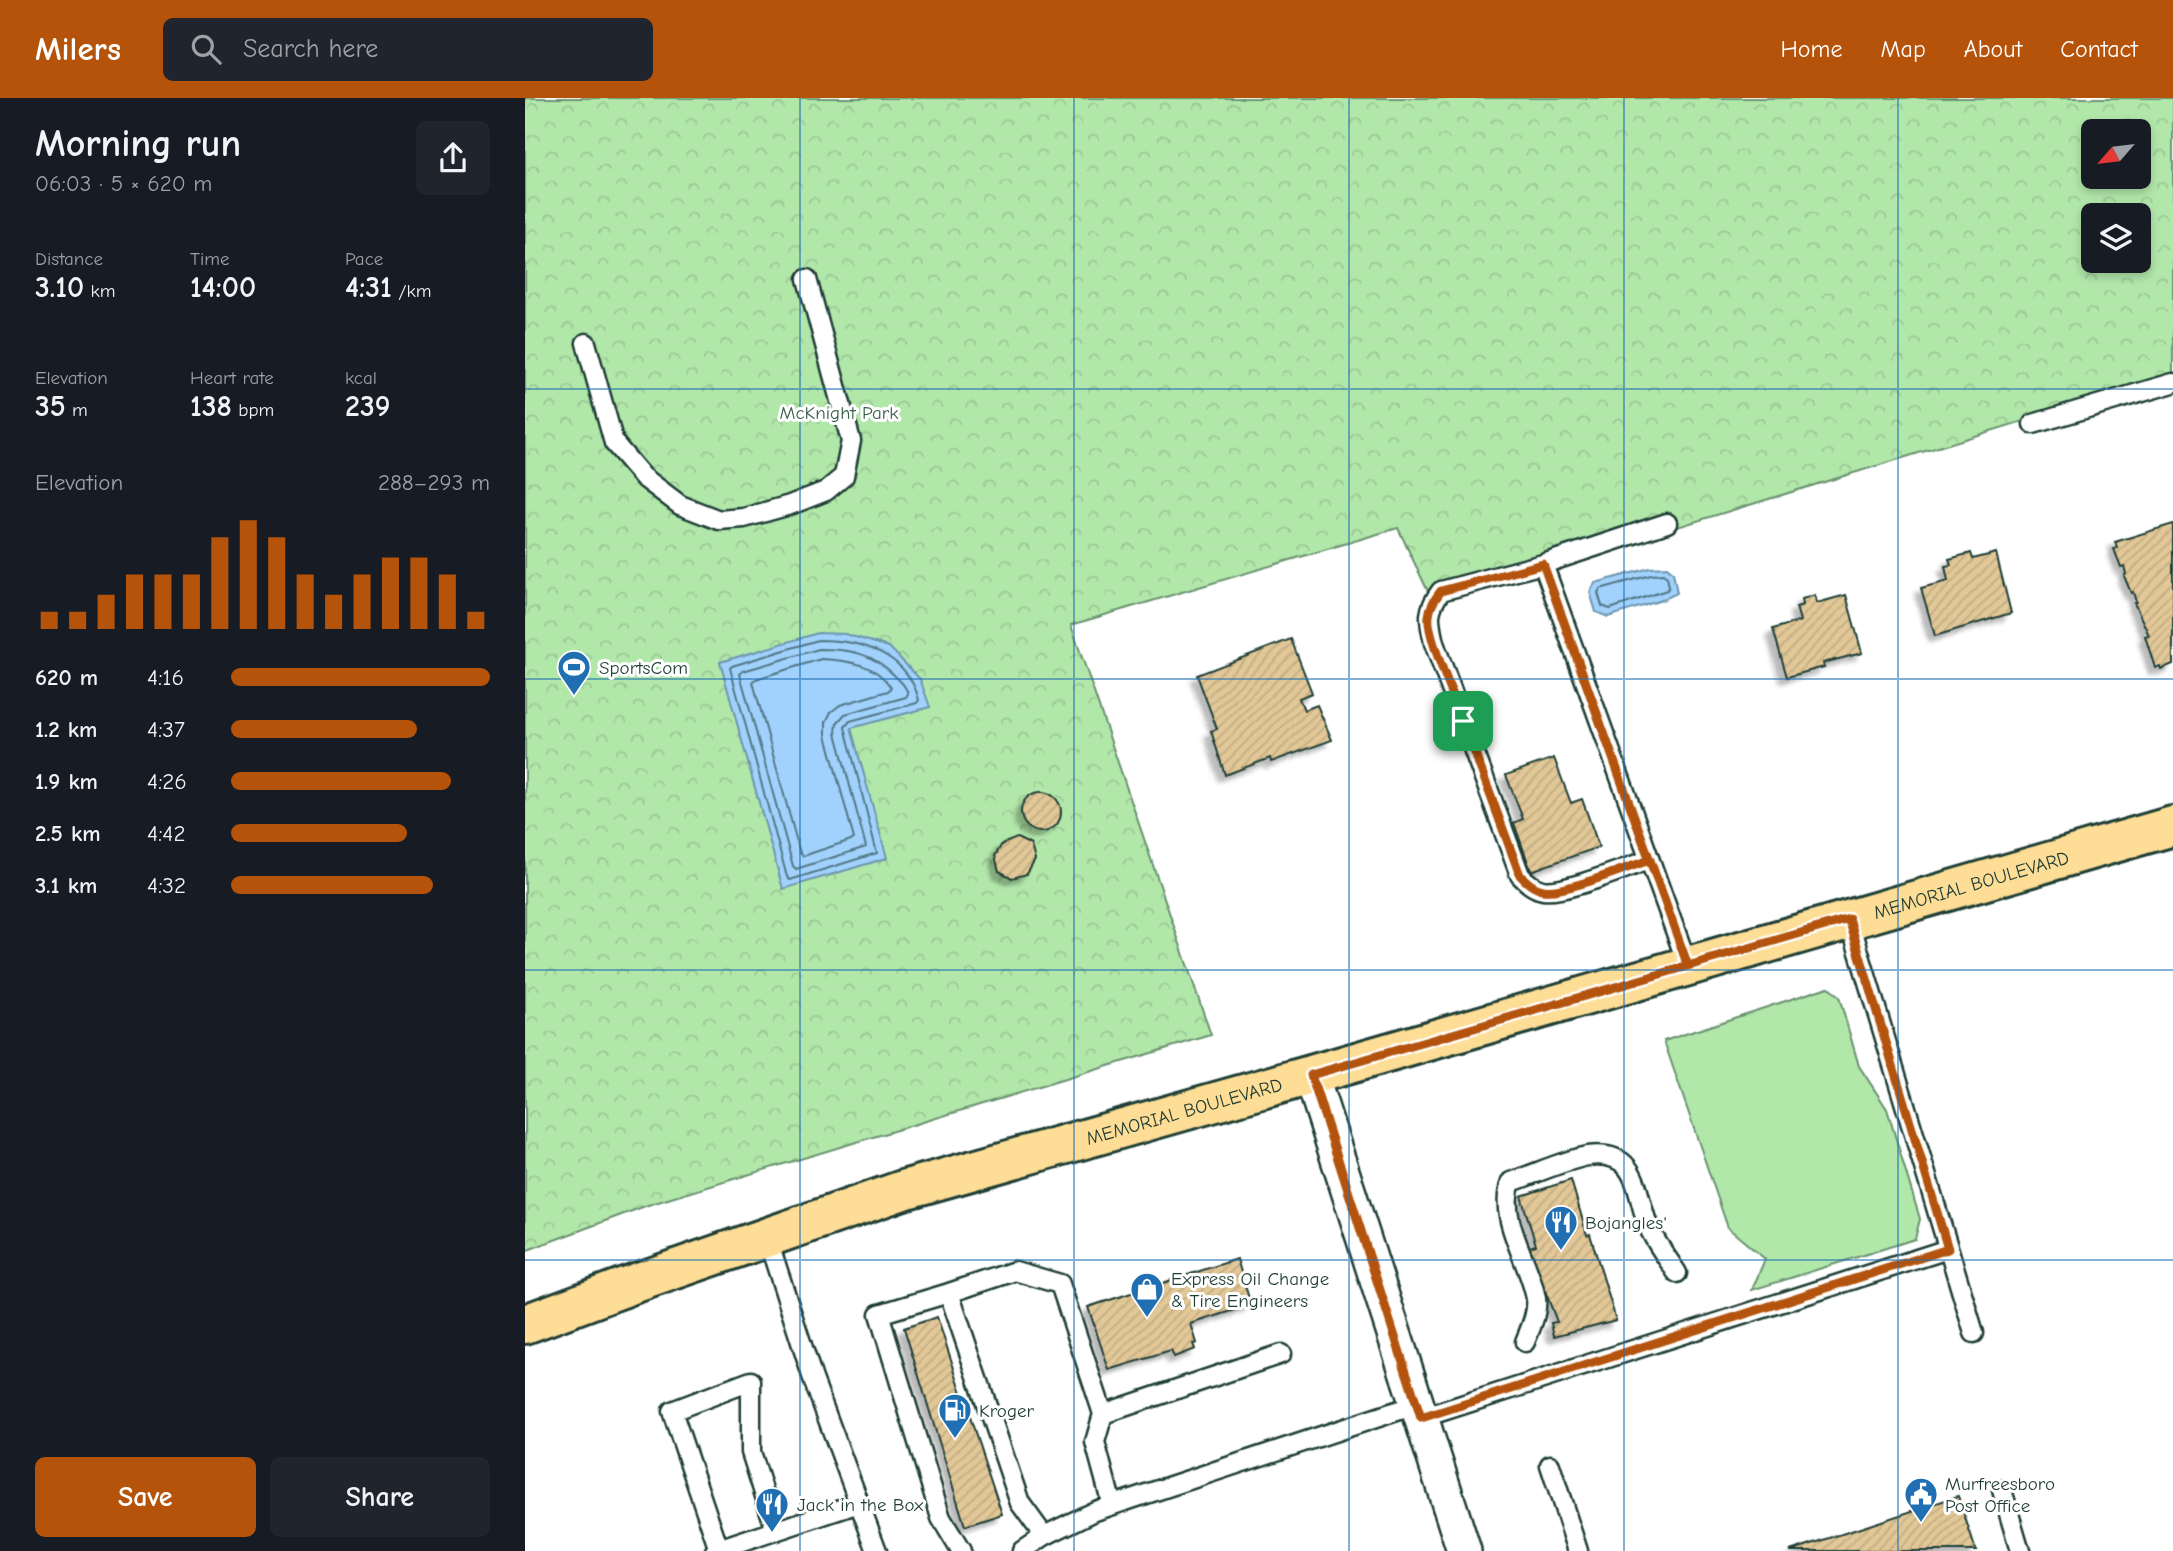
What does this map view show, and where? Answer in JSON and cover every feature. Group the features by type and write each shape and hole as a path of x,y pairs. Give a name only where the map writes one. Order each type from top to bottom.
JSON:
{"main road":[{"name":"MEMORIAL BOULEVARD","path":"525,1324 903,1190 2173,826"}],"street":[{"path":"1311,1075 1464,1551"}],"lane":[{"path":"586,343 614,443 643,477 680,505 719,520 744,518 778,509 826,491 844,476 851,441 807,279"},
{"path":"2033,424 2173,383"},
{"path":"1650,860 1566,887 1545,890 1531,885 1520,875 1434,643 1428,618 1433,601 1441,591 1543,564 1667,523"},
{"path":"1543,564 1688,966"},
{"path":"1849,919 1973,1333"},
{"path":"1525,1342 1536,1301 1511,1222 1506,1195 1511,1182 1587,1157 1609,1156 1627,1166 1636,1180 1650,1230 1677,1273"},
{"path":"767,1237 813,1380 877,1551"},
{"path":"1022,1551 1044,1536 1112,1505 1948,1249"},
{"path":"961,1551 941,1518 879,1314 1015,1271 1060,1284 1103,1414 1095,1442 1112,1505"},
{"path":"950,1293 1020,1503 1044,1536"},
{"path":"1103,1414 1281,1354"},
{"path":"776,1531 751,1452 751,1381 672,1411 717,1550 776,1531 859,1503"},
{"path":"1550,1465 1578,1551"},
{"path":"2001,1490 2020,1551"}],"green space":[{"name":"McKnight Park","path":"525,98 2173,98 2173,375 1433,602 1398,528 1071,625 1211,1035 648,1205 525,1251"},
{"path":"1828,987 1839,997 1859,1066 1887,1109 1920,1219 1915,1239 1752,1290 1765,1259 1728,1228 1664,1041"}],"water":[{"path":"1667,567 1673,572 1677,593 1608,617 1596,612 1590,592 1595,583 1650,568"},
{"path":"818,633 845,634 889,647 920,679 930,707 851,728 887,858 783,889 720,662"}],"building":[{"path":"2173,524 2173,664 2161,669 2160,666 2155,668 2145,636 2149,635 2124,576 2124,566 2121,567 2114,549 2117,548 2115,542"},
{"path":"1971,553 1973,559 1996,553 2011,613 1935,636 1921,588 1948,581 1945,566 1951,565 1949,559"},
{"path":"1815,595 1817,603 1846,595 1862,653 1823,663 1824,667 1787,677 1773,629 1800,621 1796,607 1803,605 1802,599"},
{"path":"1291,639 1312,693 1299,698 1304,710 1317,705 1332,740 1271,762 1270,758 1225,775 1211,731 1217,729 1197,675"},
{"path":"1554,758 1571,803 1582,799 1599,847 1531,871 1514,823 1523,819 1506,775"},
{"path":"1041,792 1055,798 1061,812 1055,826 1041,832 1027,826 1021,812 1027,798"},
{"path":"1017,838 1031,845 1035,860 1027,874 1012,878 999,871 995,856 1002,844"},
{"path":"1571,1180 1616,1320 1554,1336 1551,1323 1557,1322 1544,1288 1540,1290 1527,1248 1536,1245 1521,1196"},
{"path":"1237,1259 1251,1305 1191,1324 1197,1343 1193,1344 1195,1349 1174,1357 1171,1351 1109,1370 1088,1307"},
{"path":"937,1317 1002,1514 965,1526 904,1328"},
{"name":"Murfreesboro Post Office","path":"1958,1496 1976,1551 1790,1551"}],"place":[{"name":"SportsCom","path":"574,697"},
{"name":"Bojangles'","path":"1561,1252"},
{"name":"Express Oil Change & Tire Engineers","path":"1147,1319"},
{"name":"Kroger","path":"955,1440"},
{"name":"Murfreesboro Post Office","path":"1921,1524"},
{"name":"Jack in the Box","path":"772,1534"}],"route":[{"path":"1463,721 1434,643 1428,618 1433,601 1441,591 1543,564 1559,607 1594,705 1650,860 1669,913 1688,966 1849,919 1948,1249 1421,1418 1311,1075 1688,966 1650,860 1566,887 1545,890 1531,885 1520,875 1463,721"}]}
